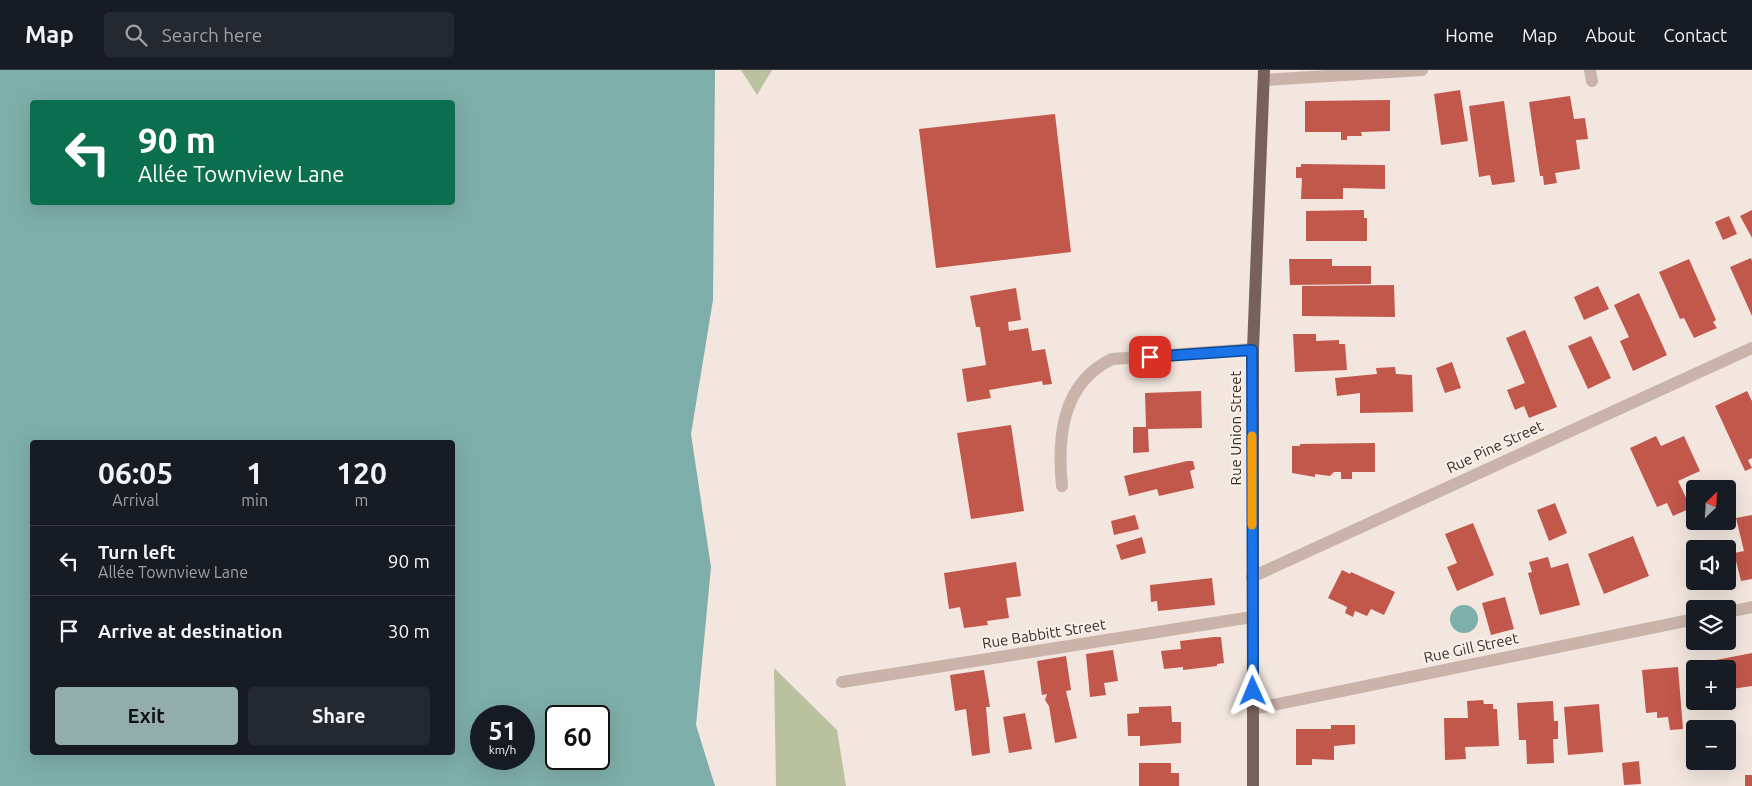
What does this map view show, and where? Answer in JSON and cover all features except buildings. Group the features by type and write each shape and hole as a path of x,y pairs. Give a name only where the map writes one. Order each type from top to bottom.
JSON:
{"main road":[{"name":"Rue Union Street","path":"1253,786 1252,350 1264,75"}],"street":[{"path":"1264,75 1422,70"},
{"name":"Rue Pine Street","path":"1252,577 1752,348"},
{"path":"1062,486 1059,438 1065,416 1084,378 1098,366 1112,359 1252,350"},
{"path":"1736,610 1752,607"},
{"name":"Rue Babbitt Street","path":"842,682 1252,617"},
{"name":"Rue Gill Street","path":"1253,710 1686,621"}],"green space":[{"path":"741,70 772,70 757,95"},
{"path":"774,668 837,730 846,786 776,786"}],"water":[{"path":"0,70 715,70 713,300 691,434 711,567 696,725 715,786 0,786"},
{"path":"1464,605 1474,609 1478,619 1474,629 1464,633 1454,629 1450,619 1454,609"}],"slow traffic":[{"path":"1252,436 1252,525"}],"route":[{"path":"1150,357 1252,350 1253,691"}]}
